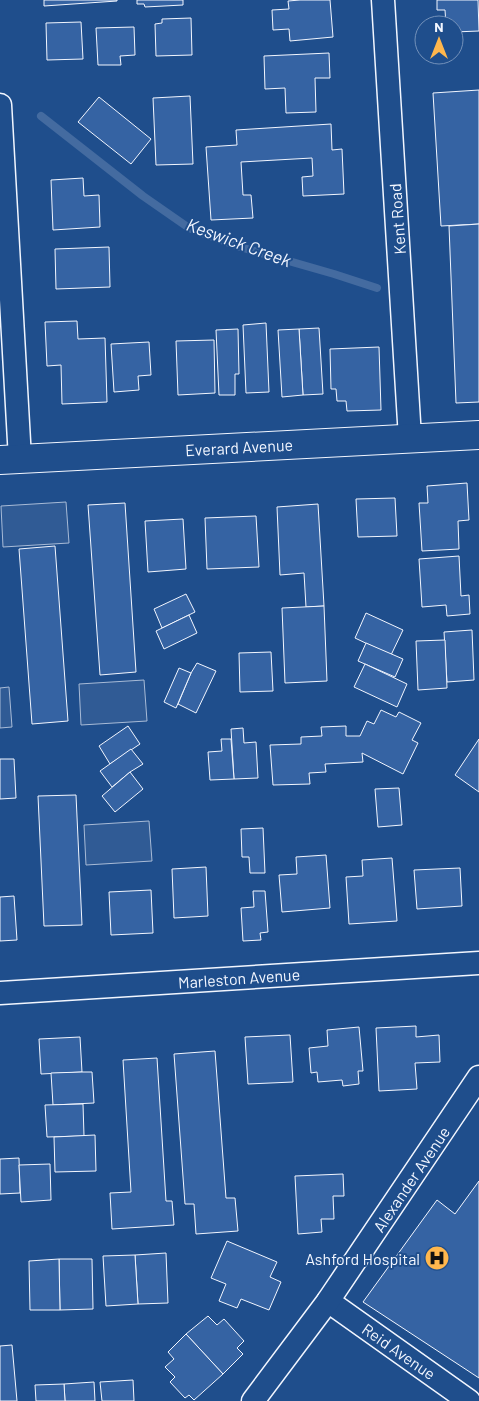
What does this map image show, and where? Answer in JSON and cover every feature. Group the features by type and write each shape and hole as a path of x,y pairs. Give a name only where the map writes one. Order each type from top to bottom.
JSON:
{"street":[{"name":"Kent Road","path":"383,0 410,438"},
{"path":"0,105 10,460"},
{"name":"Everard Avenue","path":"10,460 479,435"},
{"name":"Marleston Avenue","path":"0,994 479,964"},
{"name":"Alexander Avenue","path":"253,1401 328,1301 479,1077"},
{"name":"Reid Avenue","path":"328,1301 469,1401"}],"shaded area":[{"path":"66,502 69,543 3,547 1,506"},
{"path":"144,680 147,721 81,725 79,684"},
{"path":"9,687 12,727 0,728 0,688"},
{"path":"149,821 152,861 86,865 84,825"}],"building":[{"path":"44,0 117,0 117,1 44,6"},
{"path":"137,0 183,0 183,5 145,7 144,4 137,4"},
{"path":"330,0 333,37 290,41 289,29 273,30 272,10 289,9 288,1"},
{"path":"437,0 478,0 479,31 464,32 464,15 445,15 445,10 437,10"},
{"path":"191,18 192,55 156,56 155,24 162,23 162,19"},
{"path":"81,22 83,59 47,60 46,23"},
{"path":"134,27 135,55 120,56 121,65 98,65 96,28"},
{"path":"329,53 330,78 315,78 316,112 286,113 285,88 265,89 264,56"},
{"path":"479,90 479,224 441,226 433,93"},
{"path":"190,96 193,164 156,165 153,98"},
{"path":"99,97 151,139 131,164 78,122"},
{"path":"331,124 332,150 342,149 344,194 303,196 302,177 313,176 312,158 241,162 243,195 251,195 253,218 211,220 206,147 237,145 236,130"},
{"path":"83,178 84,196 99,195 100,227 53,230 51,180"},
{"path":"479,224 479,402 456,403 449,226"},
{"path":"109,247 110,287 56,289 55,249"},
{"path":"77,321 78,339 105,338 107,402 62,404 61,365 47,366 45,322"},
{"path":"266,323 269,392 246,393 243,325"},
{"path":"319,328 323,394 303,395 299,329"},
{"path":"238,329 239,374 235,374 235,395 219,395 216,330"},
{"path":"299,329 303,395 282,397 278,330"},
{"path":"214,340 215,393 178,395 176,341"},
{"path":"149,342 151,375 138,376 139,390 114,392 111,344"},
{"path":"379,347 381,410 347,411 346,401 337,401 336,389 331,389 330,349"},
{"path":"467,483 469,520 458,521 459,549 422,551 419,503 428,503 427,486"},
{"path":"395,498 397,536 358,537 356,499"},
{"path":"125,503 136,672 100,675 88,505"},
{"path":"318,504 324,606 306,607 304,573 280,575 277,507"},
{"path":"256,516 259,567 207,569 205,518"},
{"path":"183,519 186,569 148,572 145,521"},
{"path":"55,546 68,721 32,724 19,549"},
{"path":"459,556 461,596 469,595 470,614 447,616 446,605 422,607 419,559"},
{"path":"186,594 195,612 162,628 154,609"},
{"path":"324,606 327,681 285,683 282,608"},
{"path":"366,613 403,630 391,655 355,638"},
{"path":"189,615 197,633 164,649 156,631"},
{"path":"472,630 474,680 447,682 444,632"},
{"path":"445,640 447,688 418,690 416,641"},
{"path":"366,643 403,659 395,677 358,661"},
{"path":"271,652 273,691 240,692 239,653"},
{"path":"197,663 216,671 196,713 178,704"},
{"path":"365,664 407,684 397,707 354,687"},
{"path":"179,668 191,673 176,708 164,702"},
{"path":"381,710 396,717 399,712 421,723 412,740 418,743 403,774 362,753 363,762 325,764 326,772 309,773 310,784 273,785 270,745 301,744 301,737 322,736 321,727 346,726 346,736 360,736 367,721 374,724"},
{"path":"128,726 140,744 110,764 99,746"},
{"path":"243,728 244,743 256,742 258,778 234,779 231,729"},
{"path":"221,739 231,739 234,779 210,780 208,752 222,751"},
{"path":"479,739 479,792 455,775"},
{"path":"131,749 143,764 112,787 100,771"},
{"path":"0,759 14,759 16,798 0,799"},
{"path":"130,772 143,789 115,812 102,796"},
{"path":"399,788 402,825 378,827 375,789"},
{"path":"76,795 82,925 44,926 38,796"},
{"path":"263,828 265,873 250,873 249,857 242,857 241,829"},
{"path":"326,855 330,908 282,912 279,875 297,874 296,857"},
{"path":"392,858 397,921 349,924 346,877 363,876 362,860"},
{"path":"206,867 208,916 174,918 172,869"},
{"path":"460,868 462,906 417,909 414,870"},
{"path":"151,890 153,933 111,935 109,892"},
{"path":"253,891 265,891 268,932 260,933 261,940 243,941 241,908 254,907"},
{"path":"14,896 17,940 0,941 0,897"},
{"path":"416,1026 416,1037 439,1035 440,1062 415,1063 417,1089 379,1091 376,1028"},
{"path":"359,1027 363,1071 358,1071 359,1084 343,1086 342,1080 318,1082 317,1072 311,1073 309,1048 328,1046 327,1030"},
{"path":"290,1035 293,1082 248,1084 245,1037"},
{"path":"80,1037 82,1072 41,1074 39,1039"},
{"path":"215,1051 226,1198 235,1198 238,1231 196,1234 194,1204 185,1204 174,1054"},
{"path":"157,1058 166,1201 172,1201 174,1225 112,1229 110,1193 131,1192 123,1060"},
{"path":"92,1072 94,1103 53,1105 51,1073"},
{"path":"83,1104 84,1136 47,1137 45,1105"},
{"path":"95,1135 96,1171 55,1172 54,1137"},
{"path":"19,1158 20,1193 0,1194 0,1159"},
{"path":"50,1164 51,1200 21,1202 19,1165"},
{"path":"343,1174 344,1196 333,1196 334,1219 321,1219 322,1232 298,1234 295,1176"},
{"name":"Ashford Hospital","path":"479,1181 479,1378 363,1302 437,1200 455,1214"},
{"path":"227,1241 277,1262 270,1277 281,1282 269,1310 241,1299 237,1308 219,1301 226,1284 211,1278"},
{"path":"166,1253 168,1303 138,1304 135,1255"},
{"path":"135,1255 138,1304 106,1306 103,1256"},
{"path":"59,1259 92,1259 93,1309 60,1310"},
{"path":"59,1259 60,1310 30,1310 29,1261"},
{"path":"208,1316 217,1325 224,1319 244,1341 237,1348 243,1354 223,1374 186,1334"},
{"path":"186,1334 223,1374 194,1400 189,1395 185,1398 170,1382 175,1377 165,1367 174,1359 168,1352"},
{"path":"12,1345 17,1401 0,1401 0,1346"},
{"path":"133,1380 134,1401 102,1401 100,1382"},
{"path":"94,1382 95,1401 65,1401 64,1384"},
{"path":"64,1384 65,1401 36,1401 35,1385"}],"waterway":[{"name":"Keswick Creek","path":"41,116 143,196 189,228 240,247 377,288"}],"place":[{"name":"Ashford Hospital","path":"437,1258"}]}
